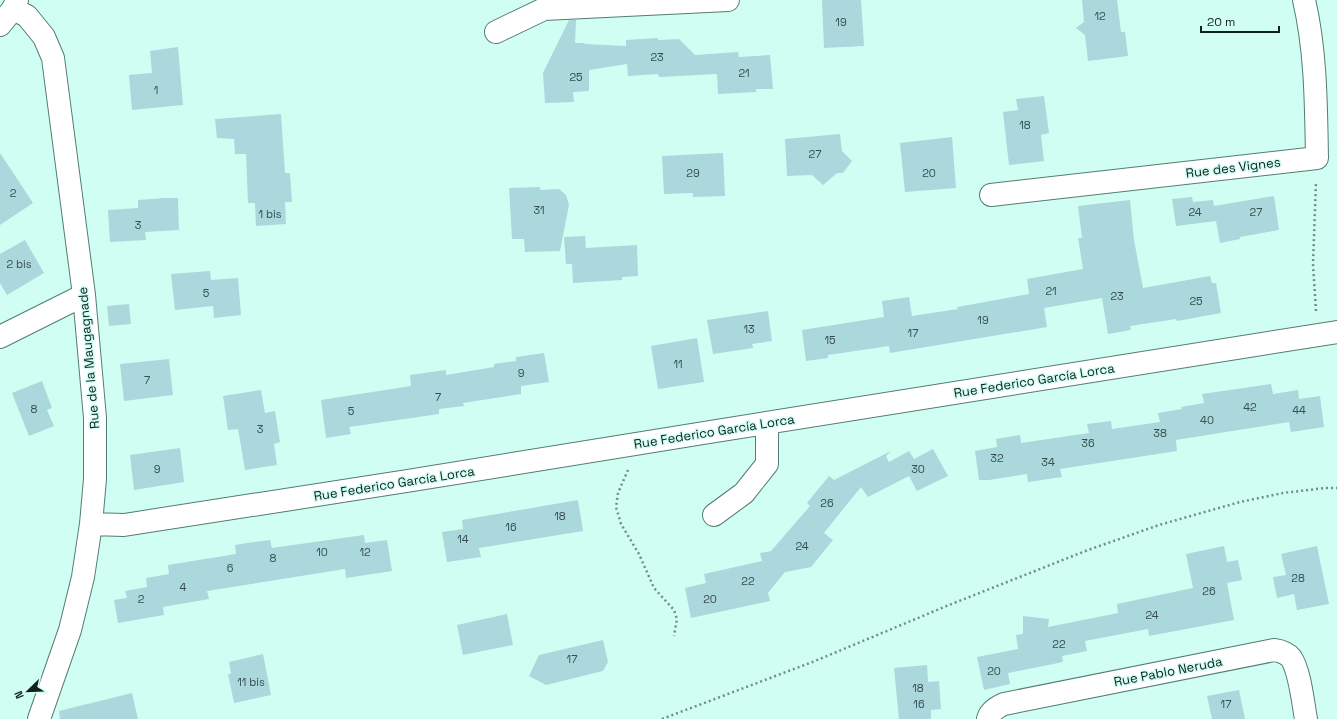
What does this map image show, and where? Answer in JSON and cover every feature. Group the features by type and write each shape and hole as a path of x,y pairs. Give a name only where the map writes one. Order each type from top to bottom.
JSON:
{"street":[{"path":"496,32 544,9 728,0"},
{"path":"1304,0 1309,22 1315,79 1317,158"},
{"name":"Rue de la Maugagnade","path":"10,11 27,16 44,37 53,58 84,295 95,418 95,479 91,524 83,577 70,630 39,719"},
{"name":"Rue des Vignes","path":"991,195 1317,158"},
{"path":"0,337 84,295"},
{"name":"Rue Federico García Lorca","path":"91,524 124,524 407,481 1327,334"},
{"path":"714,515 744,493 767,464 768,423"},
{"name":"Rue Pablo Neruda","path":"988,719 995,708 1004,704 1274,650 1283,652 1290,658 1296,669 1306,719"}],"path":[{"path":"1317,158 1313,264 1327,334"},
{"path":"638,443 618,493 616,507 621,524 639,554 654,588 674,610 677,619 674,636"},
{"path":"662,719 815,662 949,604 1088,550 1159,525 1240,502 1283,493 1337,488"}],"building":[{"path":"822,0 861,0 864,46 824,48"},
{"path":"1082,0 1117,0 1121,32 1125,32 1128,56 1088,61 1085,35 1076,28 1084,22"},
{"path":"569,20 576,20 575,43 626,46 626,40 658,38 658,40 679,39 695,55 738,52 739,57 770,55 773,89 756,89 756,92 718,94 717,74 659,77 658,74 628,76 627,64 589,70 589,91 573,92 574,102 545,103 543,73"},
{"path":"178,47 183,105 132,110 129,75 152,73 150,51"},
{"path":"1044,96 1049,133 1041,135 1044,161 1009,165 1003,112 1018,110 1016,99"},
{"path":"281,114 285,173 290,173 292,202 285,202 286,224 256,226 255,203 248,203 246,154 235,154 234,139 217,138 215,119"},
{"path":"840,134 842,151 852,161 843,173 837,173 823,185 812,175 787,176 785,139"},
{"path":"952,137 956,188 905,192 900,143"},
{"path":"0,153 33,203 0,225"},
{"path":"723,153 725,196 693,197 693,193 664,194 662,156"},
{"path":"540,187 540,190 559,189 566,195 569,205 560,251 525,252 524,239 512,239 509,188"},
{"path":"1274,196 1279,230 1240,237 1240,239 1220,243 1216,221 1176,226 1172,199 1192,197 1193,202 1213,200 1214,206"},
{"path":"178,198 179,230 145,232 146,240 110,242 108,210 138,208 138,200"},
{"path":"1130,200 1134,240 1143,288 1210,276 1212,283 1216,283 1221,313 1177,321 1176,319 1130,326 1131,330 1108,334 1102,298 1044,308 1047,327 890,353 889,346 828,355 828,358 806,361 802,330 884,317 882,301 909,297 912,316 958,309 957,307 1029,294 1027,279 1083,269 1078,238 1082,238 1078,206"},
{"path":"585,236 586,248 637,245 638,276 622,277 622,280 573,283 572,264 566,264 564,237"},
{"path":"25,240 44,273 7,295 0,283 0,254"},
{"path":"210,271 211,280 238,278 241,315 214,318 213,306 175,310 171,274"},
{"path":"129,304 131,324 109,326 107,306"},
{"path":"768,311 772,341 752,344 753,348 713,354 707,320"},
{"path":"697,338 704,382 658,389 651,346"},
{"path":"544,353 549,382 521,386 521,394 463,403 464,406 439,409 439,414 349,427 351,434 326,438 321,400 411,386 410,375 446,370 446,375 494,367 494,364 516,361 516,357"},
{"path":"169,359 173,395 124,401 120,364"},
{"path":"42,381 52,408 47,410 54,426 29,436 12,393"},
{"path":"1271,384 1273,394 1298,390 1299,399 1320,396 1324,427 1291,432 1289,422 1176,440 1177,451 1060,469 1062,477 1028,482 1027,474 989,480 979,480 975,451 997,447 996,439 1020,435 1021,443 1089,433 1087,424 1111,421 1112,429 1160,422 1158,413 1204,403 1202,394"},
{"path":"261,390 265,413 275,411 280,442 274,444 277,465 245,470 238,429 228,430 223,396"},
{"path":"180,448 184,482 134,490 130,455"},
{"path":"933,449 948,476 917,491 909,476 868,497 861,487 824,533 833,540 811,567 785,572 768,593 770,601 691,618 685,588 706,583 704,574 762,561 760,553 771,551 810,506 807,503 829,476 834,480 891,451 886,456 889,462 909,451 914,459"},
{"path":"578,500 583,531 479,548 481,557 447,562 442,532 463,529 462,520"},
{"path":"364,535 365,543 387,540 392,571 346,578 345,569 207,591 209,599 163,607 164,615 118,623 114,600 127,598 125,591 147,587 146,578 169,574 168,565 236,554 235,545 247,543 270,540 272,548"},
{"path":"1224,546 1227,562 1238,560 1242,580 1227,583 1234,620 1149,636 1148,629 1085,641 1087,651 1062,656 1063,662 1008,673 1010,684 984,690 977,657 1018,649 1016,635 1023,634 1023,616 1049,619 1048,627 1118,613 1117,604 1193,588 1186,554"},
{"path":"1317,546 1329,604 1297,610 1294,594 1277,598 1273,577 1286,575 1281,554"},
{"path":"507,614 513,645 463,655 457,625"},
{"path":"603,640 608,662 603,671 546,685 529,676 539,655"},
{"path":"263,654 271,695 234,703 228,674 231,674 229,662"},
{"path":"927,665 928,682 939,681 941,709 931,710 931,719 899,719 894,668"},
{"path":"1239,690 1245,719 1212,719 1207,696"},
{"path":"132,693 138,719 60,719 59,711"}]}
